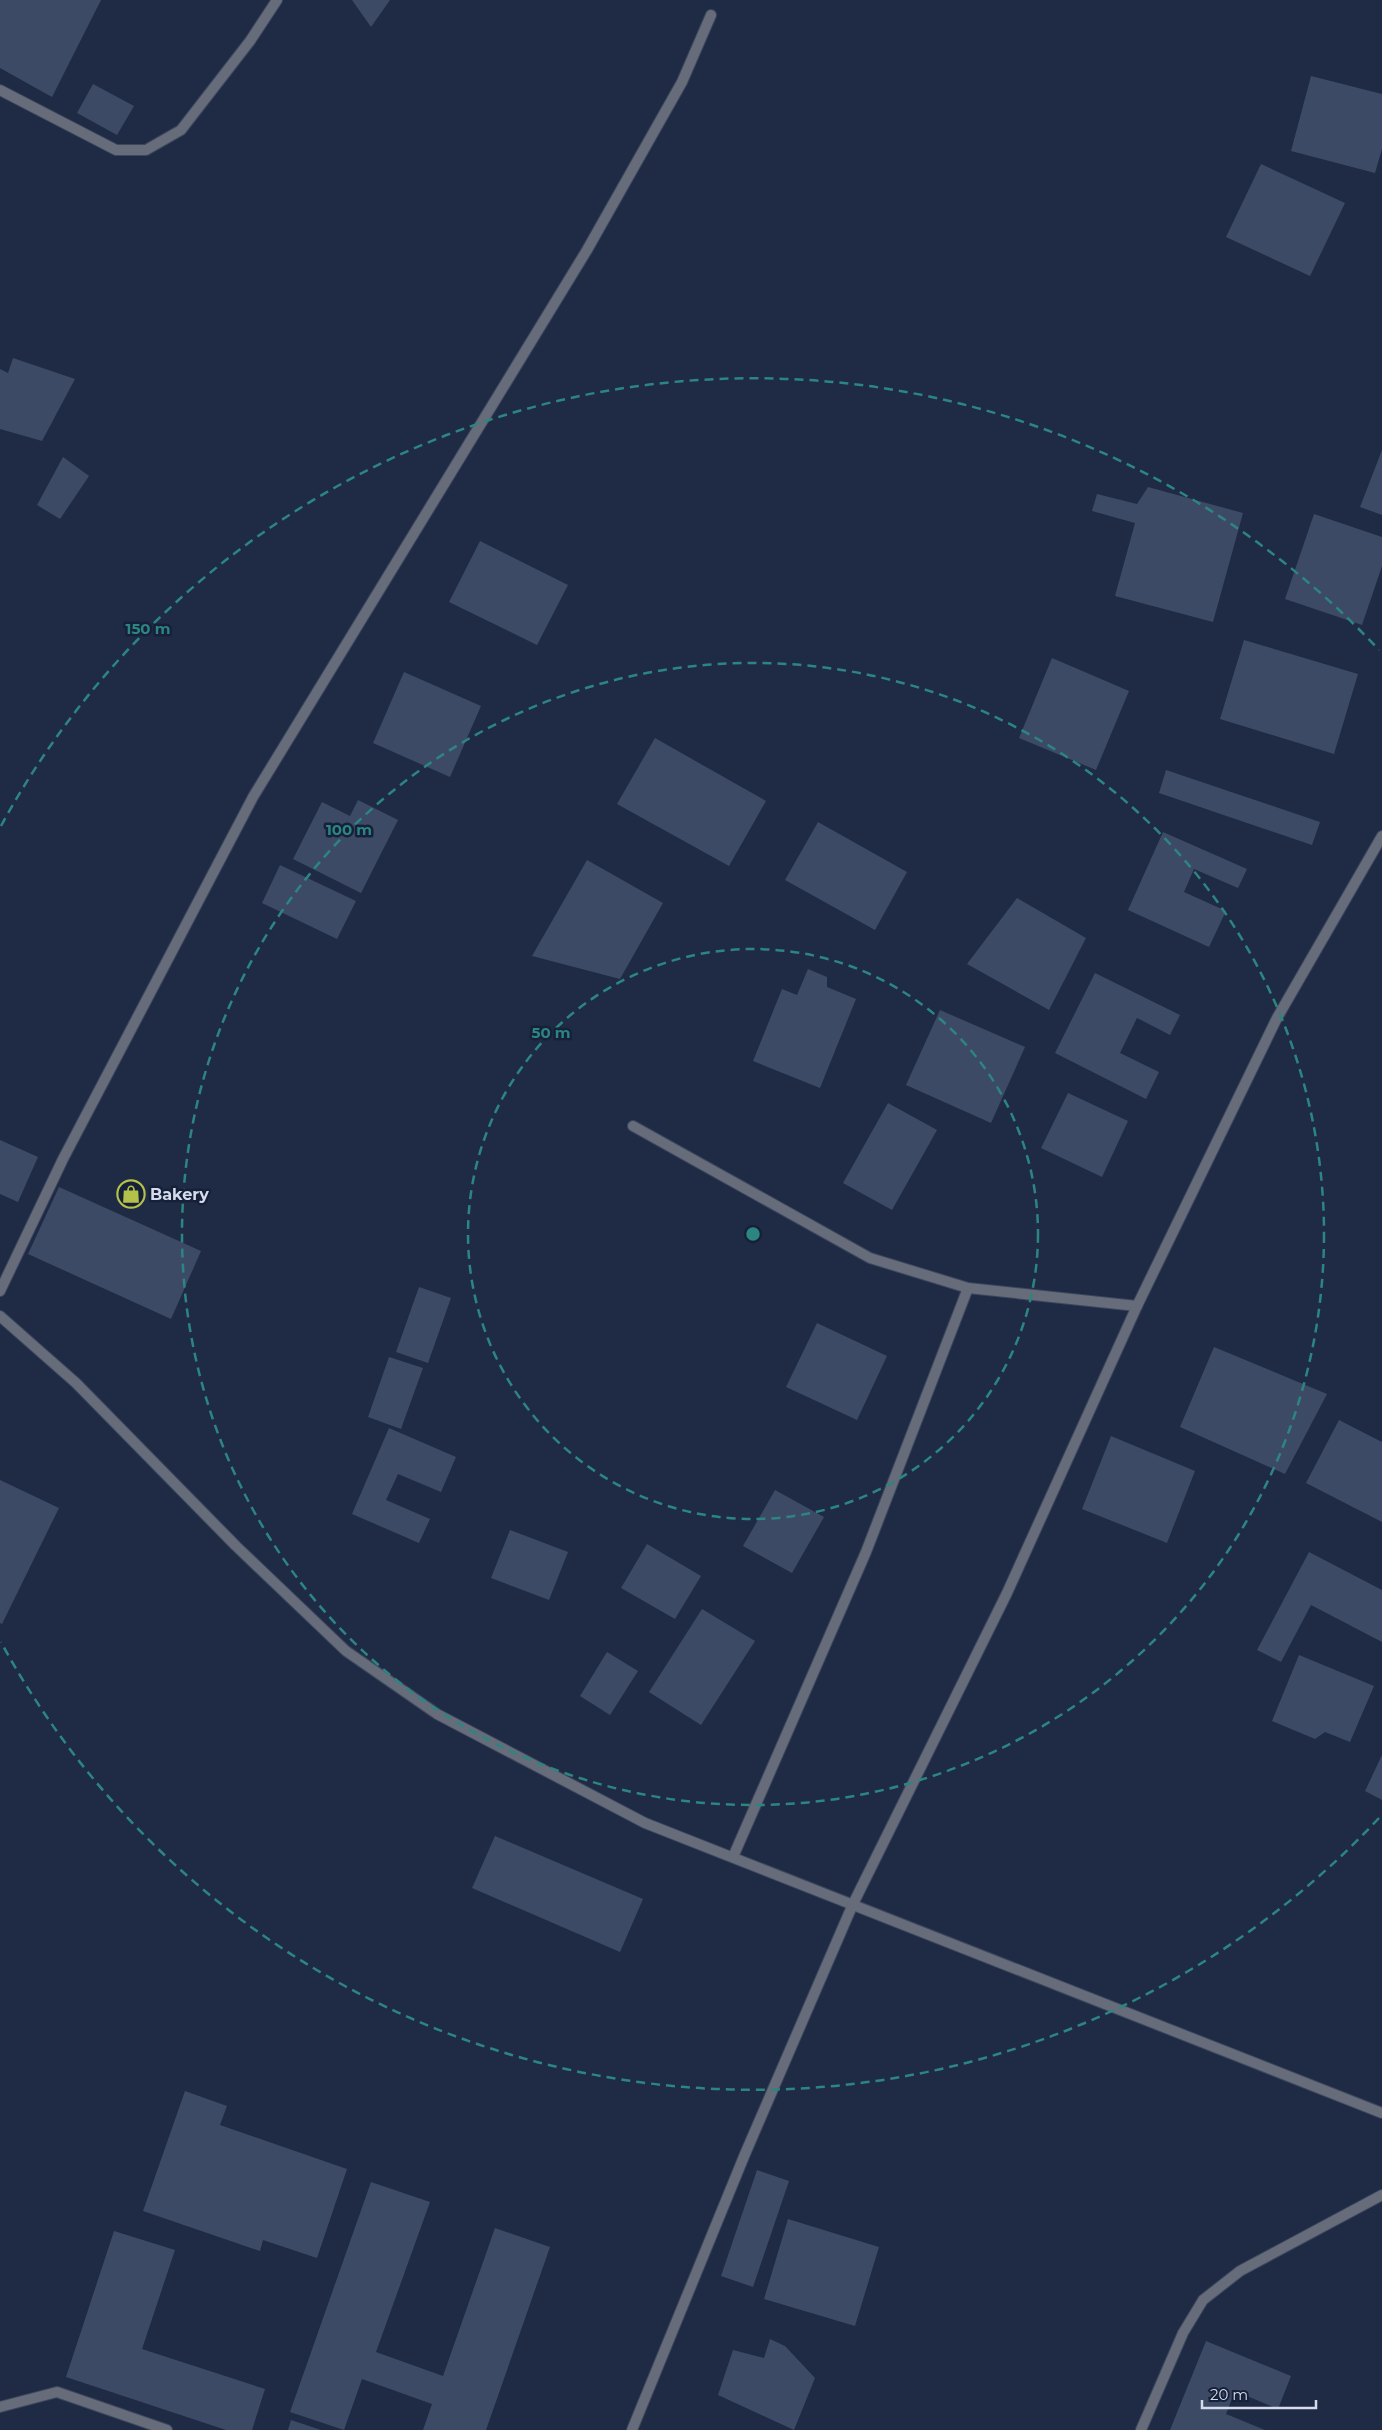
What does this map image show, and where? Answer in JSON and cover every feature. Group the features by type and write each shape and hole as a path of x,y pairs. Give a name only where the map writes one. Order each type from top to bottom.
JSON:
{"street":[{"path":"0,90 116,150 146,150 181,130 250,41 277,0"},
{"path":"0,1291 62,1159 253,798 587,250 682,82 710,15"},
{"path":"632,2430 745,2154 853,1904 1008,1593 1138,1306 1277,1018 1382,836"},
{"path":"633,1126 870,1258 968,1288 1138,1306"},
{"path":"733,1857 866,1552 968,1288"},
{"path":"0,1316 76,1383 236,1546 346,1650 437,1714 645,1823 1382,2113"},
{"path":"1141,2430 1183,2333 1203,2300 1240,2271 1382,2195"},
{"path":"0,2407 57,2392 167,2430"}],"building":[{"path":"0,0 101,0 52,97 0,68"},
{"path":"352,0 390,0 371,27"},
{"path":"1311,76 1382,94 1382,149 1375,173 1291,151"},
{"path":"93,84 134,106 117,135 77,113"},
{"path":"1261,164 1345,203 1310,276 1226,237"},
{"path":"13,358 75,379 42,441 0,429 0,369 8,373"},
{"path":"1382,450 1382,515 1360,507"},
{"path":"63,457 89,476 60,519 37,505"},
{"path":"1148,487 1243,513 1213,622 1115,596 1135,523 1092,511 1097,494 1137,504"},
{"path":"1314,514 1382,537 1382,566 1362,625 1285,599"},
{"path":"480,541 568,585 537,645 449,602"},
{"path":"1244,640 1358,674 1334,754 1220,719"},
{"path":"1052,658 1129,691 1096,770 1019,738"},
{"path":"404,672 481,706 450,777 373,743"},
{"path":"655,738 766,801 729,866 617,804"},
{"path":"1166,770 1320,822 1312,845 1159,793"},
{"path":"358,800 398,820 361,893 293,859 322,802 350,816"},
{"path":"818,822 907,872 875,930 785,880"},
{"path":"1163,832 1247,869 1238,888 1194,869 1184,892 1226,911 1209,947 1128,910"},
{"path":"587,860 663,903 620,979 532,956"},
{"path":"280,865 356,901 337,939 262,903"},
{"path":"1017,898 1086,938 1049,1010 967,964"},
{"path":"808,969 827,977 827,987 856,999 820,1088 753,1061 782,989 797,995"},
{"path":"1095,973 1180,1015 1170,1035 1137,1018 1120,1053 1159,1072 1146,1099 1055,1053"},
{"path":"940,1010 1025,1047 991,1123 906,1085"},
{"path":"1068,1093 1128,1121 1102,1177 1041,1148"},
{"path":"888,1103 937,1130 892,1210 843,1183"},
{"path":"0,1140 38,1157 18,1202 0,1194"},
{"path":"59,1187 201,1251 171,1319 28,1254"},
{"path":"419,1287 451,1298 428,1363 396,1352"},
{"path":"817,1323 887,1356 857,1420 786,1387"},
{"path":"1214,1347 1327,1394 1285,1474 1180,1427"},
{"path":"389,1357 423,1368 401,1429 368,1417"},
{"path":"1339,1420 1382,1442 1382,1522 1306,1483"},
{"path":"389,1428 456,1457 441,1492 398,1474 386,1500 430,1519 419,1543 352,1514"},
{"path":"1111,1436 1195,1471 1167,1543 1082,1509"},
{"path":"0,1480 59,1508 2,1624 0,1623"},
{"path":"775,1490 824,1517 792,1573 743,1546"},
{"path":"510,1530 568,1552 549,1600 491,1578"},
{"path":"647,1544 701,1576 675,1619 621,1588"},
{"path":"1309,1552 1382,1590 1382,1642 1311,1605 1281,1662 1257,1650"},
{"path":"702,1609 755,1641 701,1725 649,1692"},
{"path":"607,1652 638,1671 610,1715 580,1696"},
{"path":"1299,1655 1374,1686 1350,1742 1325,1732 1315,1739 1272,1721"},
{"path":"1382,1755 1382,1800 1365,1791"},
{"path":"495,1836 643,1899 620,1952 472,1888"},
{"path":"185,2091 227,2106 220,2125 347,2169 317,2258 263,2240 260,2251 143,2211"},
{"path":"757,2170 789,2181 753,2287 721,2276"},
{"path":"371,2182 430,2202 376,2352 443,2376 495,2228 550,2247 486,2430 423,2430 432,2404 362,2379 344,2430 290,2412"},
{"path":"788,2219 879,2247 855,2326 764,2299"},
{"path":"114,2231 175,2250 142,2349 265,2389 252,2430 226,2430 66,2377"},
{"path":"770,2339 785,2346 815,2378 794,2430 718,2395 733,2350 764,2358"},
{"path":"1206,2341 1291,2376 1278,2409 1235,2391 1226,2414 1265,2430 1170,2430"},
{"path":"291,2420 321,2430 288,2430"}],"place":[{"name":"Bakery","path":"131,1194"}]}
